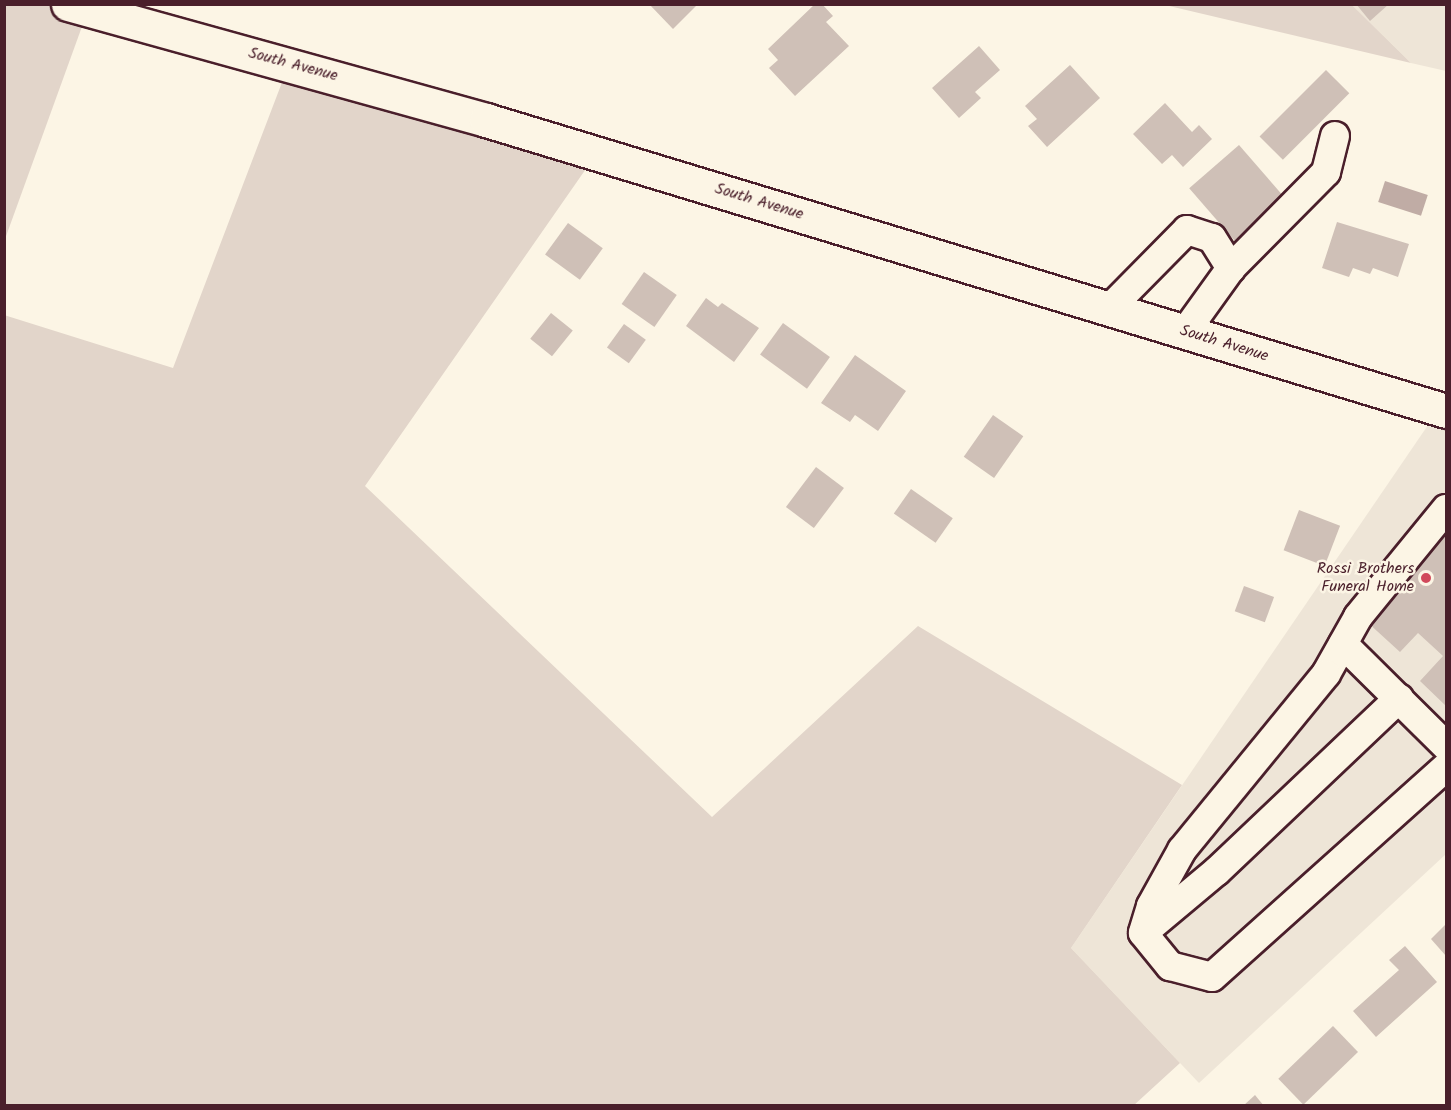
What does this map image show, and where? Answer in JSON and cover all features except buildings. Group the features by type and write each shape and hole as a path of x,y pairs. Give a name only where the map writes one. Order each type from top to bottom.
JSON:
{"main road":[{"name":"South Avenue","path":"68,4 376,87 1446,411"}],"lane":[{"path":"1185,332 1231,268 1326,172 1335,136"},
{"path":"1109,309 1187,230 1212,238 1231,268"},
{"path":"1143,933 1151,906 1182,850 1312,692 1358,617 1446,509"},
{"path":"1343,644 1446,746"},
{"path":"1143,933 1217,872 1399,698"},
{"path":"1143,933 1170,966 1212,977 1446,767"}],"shaded area":[{"path":"5,5 68,5 88,10 5,239"},
{"path":"1165,5 1352,5 1411,63"},
{"path":"1352,5 1446,5 1446,71 1411,63"},
{"path":"289,64 597,153 365,486 712,817 918,626 1182,785 1071,948 1180,1063 1133,1106 5,1105 4,315 173,368"},
{"path":"1385,181 1428,195 1421,216 1378,202"},
{"path":"1439,409 1446,411 1446,854 1199,1083 1071,948"}],"place":[{"name":"Rossi Brothers Funeral Home","path":"1426,578"}]}
